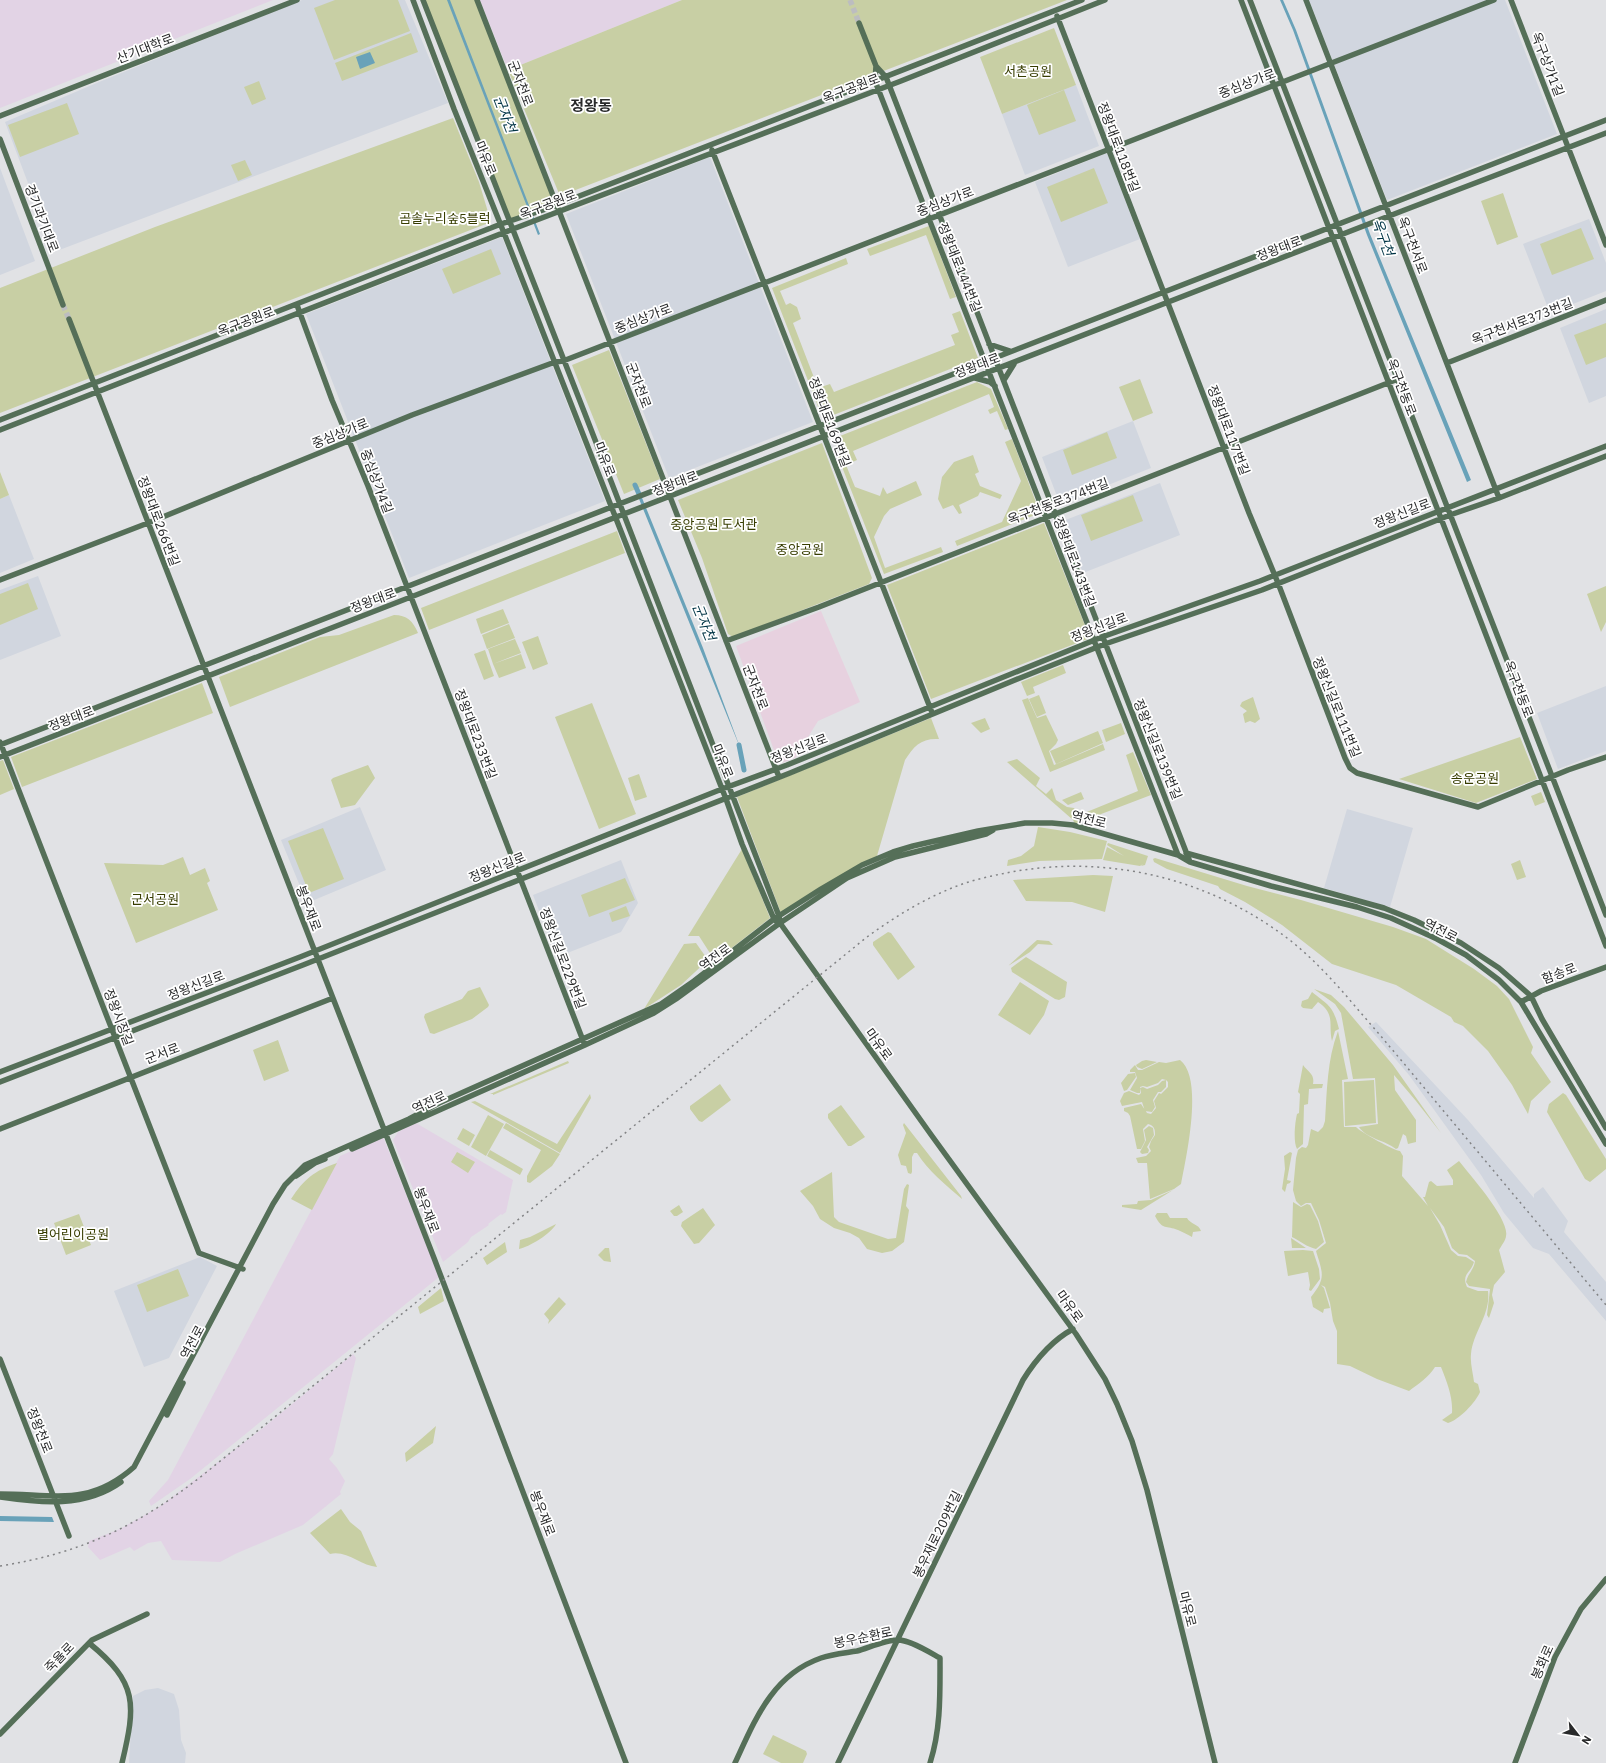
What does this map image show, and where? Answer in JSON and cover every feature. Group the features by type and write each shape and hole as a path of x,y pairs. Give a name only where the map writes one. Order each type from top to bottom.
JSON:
{"street":[{"name":"산기대학로","path":"0,116 297,0"},
{"name":"마유로","path":"413,0 454,109 501,224 726,799 742,844 774,919 780,923 932,1136 1073,1329 1104,1379 1117,1404 1132,1441 1147,1490 1215,1763"},
{"name":"마유로","path":"423,0 734,795 780,916 780,923"},
{"name":"군자천로","path":"478,0 779,777"},
{"name":"옥구공원로","path":"0,420 501,224 546,209 886,78 1082,0"},
{"name":"옥구공원로","path":"0,430 524,224 889,86 1105,0"},
{"name":"옥구천동로","path":"1241,0 1606,946"},
{"name":"옥구천동로","path":"1250,0 1606,915"},
{"name":"옥구천서로","path":"1306,0 1500,498"},
{"path":"1331,63 1494,0"},
{"name":"옥구상가1길","path":"1511,0 1606,246"},
{"name":"정왕대로118번길","path":"1055,11 1164,292"},
{"path":"859,23 876,66 875,81"},
{"name":"중심상가로","path":"0,580 148,523 350,440 555,362 563,361 610,343 1331,63"},
{"name":"정왕대로144번길","path":"876,66 886,78 999,368"},
{"name":"정왕대로144번길","path":"875,81 990,372"},
{"path":"1386,205 1606,120"},
{"path":"1390,216 1606,133"},
{"name":"경기과기대로","path":"0,139 63,305"},
{"name":"정왕대로169번길","path":"710,145 932,714"},
{"name":"정왕대로","path":"0,744 1386,205"},
{"name":"정왕대로","path":"3,756 1390,216"},
{"name":"정왕대로117번길","path":"1164,292 1274,575"},
{"name":"옥구천서로373번길","path":"1447,363 1606,300"},
{"name":"중심상가4길","path":"297,305 332,400 350,440 411,597"},
{"path":"69,319 93,384"},
{"path":"989,344 1010,351"},
{"path":"1004,380 1014,363"},
{"name":"정왕대로143번길","path":"999,368 1105,644"},
{"name":"정왕대로143번길","path":"990,372 1096,647"},
{"path":"975,378 990,382 995,386"},
{"name":"옥구천동로374번길","path":"726,641 881,582 1398,379"},
{"name":"정왕대로266번길","path":"93,384 203,666"},
{"name":"정왕신길로","path":"0,1072 314,951 776,769 1094,640 1274,575 1606,446"},
{"name":"정왕신길로","path":"0,1082 726,799 1096,647 1278,583 1450,515 1500,498 1606,456"},
{"name":"정왕신길로111번길","path":"1274,575 1350,768 1357,773 1478,807 1543,781"},
{"name":"정왕대로233번길","path":"411,597 521,879"},
{"name":"정왕신길로139번길","path":"1105,644 1188,853 1190,862"},
{"name":"정왕신길로139번길","path":"1096,647 1178,855"},
{"name":"봉우재로","path":"203,666 385,1132 626,1763"},
{"name":"정왕시장길","path":"0,744 3,756 112,1029 199,1253 242,1269"},
{"path":"1543,781 1606,756"},
{"name":"역전로","path":"584,1043 661,1004 774,919 849,872 893,852 970,833 1025,823 1073,825 1178,855 1190,862 1271,886 1357,907 1391,918 1437,939 1466,955 1499,980 1521,1002 1606,1144"},
{"name":"역전로","path":"0,1494 76,1496 106,1488 134,1467 277,1204 296,1176 315,1163 664,1008 836,884 866,868 895,856 986,834 994,829"},
{"name":"역전로","path":"1178,855 1188,853 1384,908 1414,920 1461,943 1499,968 1531,996 1542,1019 1606,1128"},
{"name":"정왕신길로229번길","path":"521,879 584,1043"},
{"name":"함송로","path":"1521,1002 1531,996 1606,967"},
{"name":"군서로","path":"0,1129 333,998"},
{"name":"역전로","path":"0,1498 56,1502 83,1500 104,1493 124,1480 139,1466 242,1269"},
{"name":"봉우재로209번길","path":"838,1763 1023,1380 1034,1363 1053,1342 1073,1329"},
{"name":"정왕천로","path":"0,1359 69,1536"},
{"name":"봉화로","path":"1515,1763 1555,1657 1581,1609 1606,1578"},
{"name":"죽율로","path":"0,1734 92,1640 147,1614"},
{"name":"봉우순환로","path":"735,1763 766,1701 785,1679 812,1661 822,1657 858,1651 898,1640 917,1645 940,1658 940,1711 934,1751 930,1763"},
{"path":"89,1643 119,1671 130,1694 128,1742 122,1763"}],"shaded area":[{"path":"0,0 273,0 0,108"},
{"path":"302,0 405,0 448,103 54,252 5,122 99,82"},
{"path":"480,0 682,0 508,70"},
{"path":"1309,0 1505,0 1557,134 1387,200"},
{"path":"1076,85 1099,146 1025,175 1002,114"},
{"path":"1107,153 1140,239 1068,267 1035,182"},
{"path":"710,157 813,422 669,478 566,214"},
{"path":"0,168 35,261 0,275"},
{"path":"1589,219 1606,263 1606,291 1550,313 1523,244"},
{"path":"502,237 605,501 409,578 306,314"},
{"path":"1606,309 1606,396 1589,403 1560,328"},
{"path":"1133,421 1151,468 1060,504 1042,457"},
{"path":"1160,483 1180,535 1083,573 1063,521"},
{"path":"9,495 34,559 0,573 0,499"},
{"path":"38,576 61,636 0,660 0,590"},
{"path":"821,611 860,702 818,721 795,758 779,764 736,646"},
{"path":"1606,686 1606,751 1558,769 1537,713"},
{"path":"360,807 386,870 307,903 281,840"},
{"path":"1347,809 1413,828 1390,907 1324,888"},
{"path":"621,860 638,903 621,932 557,957 533,895"},
{"path":"1376,1022 1468,1120 1534,1198 1534,1194 1543,1187 1568,1221 1564,1232 1606,1282 1606,1321 1549,1254 1533,1248 1504,1213 1481,1175 1409,1075 1368,1027"},
{"path":"416,1123 513,1180 506,1212 502,1215 501,1214 488,1224 489,1225 471,1237 468,1242 443,1262 393,1140 398,1132"},
{"path":"383,1137 439,1277 190,1479 151,1506 149,1501 168,1480 340,1156"},
{"path":"200,1257 217,1266 169,1358 144,1367 114,1291"},
{"path":"353,1354 356,1358 333,1454 329,1459 345,1481 340,1492 341,1494 303,1525 220,1562 172,1560 161,1541 148,1543 134,1551 130,1547 100,1560 88,1547 89,1541 120,1529 159,1507 263,1428"},
{"path":"158,1688 174,1694 179,1710 181,1740 186,1753 185,1763 129,1763 133,1696 145,1690"}],"green space":[{"path":"335,0 398,0 410,31 334,60 314,8"},
{"path":"424,0 478,0 557,204 509,221"},
{"path":"682,0 1067,0 560,196 508,70"},
{"name":"서촌공원","path":"1054,28 1076,85 1002,114 980,57"},
{"path":"411,33 418,52 342,81 335,63"},
{"path":"259,81 266,99 252,105 244,87"},
{"path":"1064,90 1076,121 1039,135 1027,105"},
{"path":"67,103 79,134 20,157 8,125"},
{"name":"곰솔누리숲5블럭","path":"453,118 479,182 491,222 0,413 0,288 155,227"},
{"path":"245,160 252,175 238,181 231,165"},
{"path":"1094,168 1108,203 1061,222 1047,187"},
{"path":"1503,193 1518,237 1497,245 1481,201"},
{"path":"929,226 956,297 950,299 926,235 870,256 867,249"},
{"path":"1581,228 1594,259 1552,275 1540,244"},
{"path":"491,249 501,274 453,294 442,269"},
{"path":"846,258 848,264 780,291 786,305 790,303 797,307 801,319 793,323 818,388 830,384 834,392 955,345 951,335 959,332 952,314 960,311 978,358 831,416 821,414 772,288"},
{"path":"1606,323 1606,357 1586,365 1574,335"},
{"path":"609,350 660,479 624,494 572,365"},
{"path":"1140,379 1153,413 1133,421 1119,387"},
{"path":"977,382 991,389 1008,429 1005,430 997,411 990,414 988,410 994,407 989,394 853,451 857,460 846,465 855,487 880,496 883,487 887,494 916,481 922,495 890,509 884,516 874,537 885,568 941,547 943,552 884,574 835,449 840,436"},
{"path":"1107,432 1117,458 1072,475 1063,450"},
{"path":"1012,439 1040,513 957,546 955,541 1002,522 1021,481 1005,442"},
{"name":"중앙공원","path":"822,443 872,578 869,584 733,637 728,634 702,558 678,500"},
{"path":"973,455 979,472 975,474 980,486 1002,495 1000,499 980,492 978,496 959,505 962,513 959,514 953,505 943,509 938,499 942,477 954,462"},
{"path":"0,472 9,495 0,499"},
{"path":"1133,495 1143,521 1091,541 1081,515"},
{"path":"1044,523 1090,638 931,699 887,585"},
{"path":"617,531 625,553 429,630 421,608"},
{"path":"28,583 38,609 0,625 0,594"},
{"path":"1606,586 1606,622 1601,632 1587,594"},
{"path":"503,609 509,623 481,634 476,619"},
{"path":"394,615 403,616 412,622 418,633 230,707 219,677 320,637 339,635"},
{"path":"509,624 515,638 487,649 482,635"},
{"path":"538,636 548,664 533,670 522,642"},
{"path":"515,639 521,653 493,664 488,649"},
{"path":"485,650 494,676 484,680 474,654"},
{"path":"521,654 526,668 499,678 493,664"},
{"path":"1063,665 1066,673 1033,687 1035,693 1027,696 1021,682"},
{"path":"202,683 213,713 22,787 11,757"},
{"path":"1039,695 1046,713 1037,717 1029,699"},
{"path":"1253,697 1260,719 1255,723 1250,721 1245,723 1243,714 1247,711 1240,706 1242,702"},
{"path":"1028,698 1037,718 1046,715 1058,740 1049,751 1054,765 1103,744 1105,750 1050,772 1022,700"},
{"path":"592,703 636,814 599,829 555,717"},
{"path":"931,718 939,739 927,740 919,744 905,760 877,856 781,913 737,797"},
{"path":"985,718 990,729 981,733 971,723"},
{"path":"1121,723 1125,734 1106,742 1102,730"},
{"path":"1098,731 1103,743 1056,764 1050,751"},
{"name":"송운공원","path":"1520,737 1537,779 1476,803 1399,779"},
{"path":"1133,752 1151,795 1075,824 1073,820 1007,762 1017,759 1040,778 1036,786 1046,794 1052,788 1056,800 1067,807 1074,808 1077,816 1138,791 1126,755"},
{"path":"3,760 14,789 0,795 0,761"},
{"path":"368,765 375,778 355,805 341,808 331,780"},
{"path":"639,774 647,797 635,801 628,778"},
{"path":"1081,792 1084,799 1068,805 1062,800"},
{"path":"1541,792 1545,802 1535,806 1531,796"},
{"path":"1038,827 1070,832 1107,841 1102,859 1039,861 1007,866 1008,860 1021,856 1034,846"},
{"path":"323,828 344,879 309,893 288,841"},
{"path":"1108,843 1148,856 1145,865 1141,866 1143,864 1140,866 1103,860 1107,847 1124,856 1107,845"},
{"path":"742,849 770,918 715,961 699,936 688,936"},
{"name":"군서공원","path":"183,857 190,875 205,868 210,881 207,883 218,910 136,943 104,863 163,865"},
{"path":"1155,858 1247,886 1393,927 1426,939 1474,969 1497,986 1509,999 1533,1047 1531,1053 1551,1082 1531,1101 1528,1114 1512,1085 1488,1051 1463,1026 1454,1022 1451,1017 1396,985 1332,964 1282,925 1245,902 1220,889 1218,886 1167,869 1154,862 1153,859"},
{"path":"1520,860 1526,877 1517,880 1511,864"},
{"path":"1093,875 1113,876 1105,912 1072,902 1026,901 1013,880"},
{"path":"625,878 635,900 589,917 581,895"},
{"path":"626,906 630,916 612,922 609,913"},
{"path":"888,932 891,933 915,967 898,980 873,945 873,942"},
{"path":"1037,940 1049,941 1053,945 1038,944 1030,952 1008,966"},
{"path":"696,943 708,960 681,985 644,1009 684,944"},
{"path":"1026,957 1067,982 1065,997 1059,1000 1055,999 1012,972 1011,968"},
{"path":"1020,982 1049,1001 1044,1015 1030,1035 998,1015"},
{"path":"480,987 489,1005 488,1007 472,1019 434,1034 430,1033 424,1017 425,1014 462,999 468,991"},
{"path":"1314,989 1331,995 1344,1007 1393,1065 1441,1133 1394,1075 1395,1090 1416,1120 1416,1142 1408,1144 1406,1136 1403,1134 1398,1148 1396,1149 1362,1131 1359,1127 1378,1124 1375,1078 1353,1079 1341,1013 1335,1004"},
{"path":"1312,992 1330,1007 1335,1015 1339,1029 1335,1031 1332,1041 1329,1015 1324,1006 1318,1002 1312,1009 1303,1008 1301,1006 1302,1001 1308,999"},
{"path":"1338,1031 1348,1079 1342,1080 1344,1127 1356,1127 1378,1141 1400,1151 1403,1156 1402,1176 1428,1206 1423,1197 1425,1197 1429,1182 1431,1181 1437,1186 1453,1185 1453,1180 1447,1170 1459,1161 1496,1209 1506,1229 1506,1238 1499,1250 1505,1272 1494,1285 1492,1295 1494,1303 1489,1318 1487,1315 1490,1289 1469,1286 1466,1282 1475,1261 1467,1255 1459,1254 1452,1248 1444,1227 1430,1208 1440,1225 1451,1250 1458,1256 1466,1257 1474,1262 1465,1279 1467,1287 1478,1291 1488,1291 1487,1307 1472,1346 1471,1354 1474,1382 1478,1384 1480,1392 1475,1401 1467,1410 1448,1423 1442,1420 1452,1413 1452,1401 1441,1367 1435,1367 1427,1377 1409,1391 1377,1379 1350,1366 1337,1364 1337,1331 1333,1321 1330,1303 1325,1287 1321,1285 1324,1288 1330,1308 1324,1309 1323,1313 1313,1307 1311,1297 1316,1291 1322,1276 1316,1251 1326,1243 1319,1220 1311,1203 1306,1203 1301,1206 1296,1201 1293,1190 1298,1150 1302,1147 1306,1148 1308,1145 1311,1129 1318,1132 1323,1127 1325,1121 1330,1064 1334,1042"},
{"path":"278,1040 289,1071 264,1081 253,1050"},
{"path":"1146,1060 1157,1062 1142,1069 1137,1067 1136,1065"},
{"path":"1180,1060 1187,1069 1191,1083 1192,1100 1189,1138 1181,1184 1174,1189 1150,1199 1147,1163 1138,1163 1136,1158 1146,1156 1151,1151 1149,1147 1155,1135 1155,1130 1148,1124 1143,1129 1145,1141 1141,1149 1137,1149 1130,1116 1124,1111 1124,1108 1141,1104 1147,1113 1151,1114 1156,1108 1154,1101 1159,1093 1161,1094 1168,1087 1168,1082 1162,1079 1158,1083 1147,1087 1140,1087 1140,1093 1137,1093 1130,1090 1137,1078 1135,1072 1130,1072 1130,1070 1135,1065 1138,1070 1142,1070 1159,1062 1166,1063"},
{"path":"568,1061 569,1063 493,1095 490,1094"},
{"path":"1303,1065 1312,1075 1313,1084 1323,1084 1322,1088 1309,1089 1308,1104 1304,1105 1303,1144 1297,1149 1295,1142 1295,1127 1297,1114 1299,1113 1300,1094 1298,1092"},
{"path":"1135,1073 1136,1077 1127,1090 1124,1091 1121,1083 1128,1074"},
{"path":"1166,1080 1166,1087 1161,1092 1158,1092 1153,1100 1155,1107 1152,1112 1145,1111 1142,1102 1122,1106 1120,1101 1124,1093 1129,1091 1139,1095 1141,1093 1140,1088 1143,1087 1147,1089"},
{"path":"1374,1080 1376,1123 1345,1126 1344,1082"},
{"path":"720,1084 731,1100 702,1122 699,1121 690,1109 690,1106"},
{"path":"1563,1093 1566,1095 1606,1159 1606,1169 1590,1182 1585,1179 1547,1112 1549,1104"},
{"path":"590,1094 591,1098 560,1153 471,1102 475,1101 557,1144"},
{"path":"841,1105 865,1137 851,1146 848,1146 828,1118 828,1114"},
{"path":"488,1115 504,1124 486,1156 471,1147"},
{"path":"506,1123 560,1154 552,1166 530,1183 527,1182 527,1176 541,1150 503,1128"},
{"path":"904,1123 962,1199 932,1172 917,1153 914,1153 912,1157 911,1174 908,1173 906,1166 901,1165 898,1155 906,1133 903,1125"},
{"path":"1149,1126 1153,1128 1154,1135 1147,1147 1149,1150 1148,1153 1142,1154 1140,1152 1146,1140 1144,1130"},
{"path":"463,1128 475,1135 469,1146 457,1139"},
{"path":"490,1150 523,1169 520,1175 487,1156"},
{"path":"457,1152 475,1162 468,1173 451,1162"},
{"path":"1290,1152 1292,1153 1287,1180 1291,1181 1287,1184 1285,1192 1282,1189 1285,1169 1284,1156"},
{"path":"337,1163 312,1210 291,1199 300,1186 310,1176"},
{"path":"832,1172 834,1217 839,1222 888,1239 896,1238 904,1189 907,1184 909,1185 906,1206 909,1210 904,1242 892,1251 882,1253 867,1249 859,1238 850,1233 834,1228 820,1219 813,1206 800,1191"},
{"path":"1173,1190 1141,1210 1122,1207 1122,1205 1137,1204 1138,1201 1151,1200"},
{"path":"1293,1202 1301,1207 1307,1204 1310,1205 1318,1221 1324,1242 1316,1249 1292,1237"},
{"path":"679,1205 683,1212 677,1216 674,1216 670,1211"},
{"path":"703,1208 715,1225 699,1243 694,1244 681,1226 682,1222"},
{"path":"1157,1213 1167,1213 1170,1218 1187,1218 1201,1231 1193,1232 1192,1237 1178,1230 1165,1227 1160,1224 1155,1216"},
{"name":"별어린이공원","path":"79,1214 91,1245 66,1255 54,1223"},
{"path":"556,1224 550,1232 539,1240 519,1249 520,1240 530,1237"},
{"path":"1291,1238 1306,1248 1292,1248"},
{"path":"505,1242 507,1252 487,1265 483,1258"},
{"path":"605,1248 609,1248 611,1262 604,1261 598,1255"},
{"path":"1284,1251 1313,1251 1319,1269 1320,1279 1311,1291 1309,1290 1310,1285 1308,1272 1288,1276"},
{"path":"178,1269 189,1296 147,1312 137,1285"},
{"path":"441,1288 444,1301 420,1314 418,1307"},
{"path":"559,1297 566,1304 548,1324 549,1320 544,1314"},
{"path":"436,1426 433,1443 406,1462 405,1453"},
{"path":"341,1509 350,1522 361,1531 377,1567 365,1564 342,1554 330,1554 310,1533"},
{"path":"773,1735 806,1751 807,1754 803,1763 781,1763 763,1754"}],"water":[{"path":"447,0 450,0 540,234 538,235"},
{"path":"1280,0 1283,0 1296,30 1370,234 1471,480 1467,482 1367,235 1293,30"},
{"path":"370,52 375,63 360,69 356,57"},
{"path":"638,488 703,648 741,750 635,489"},
{"path":"0,1516 52,1517 54,1522 0,1521"}],"waterway":[{"name":"군자천","path":"635,485 639,494"},
{"name":"군자천","path":"739,745 744,770"}],"tunnel":[{"path":"850,0 859,23"},
{"path":"63,305 69,319"}],"railway":[{"path":"0,1566 57,1553 108,1535 132,1523 179,1493 867,937 908,910 941,893 974,880 1011,872 1048,867 1086,866 1158,876 1194,887 1228,902 1260,919 1291,941 1319,966 1344,993 1606,1305"}],"district":[{"name":"정왕동","path":"591,106"}],"water label":[{"name":"옥구천","path":"1383,237"}],"park label":[{"name":"중앙공원 도서관","path":"714,524"}]}
